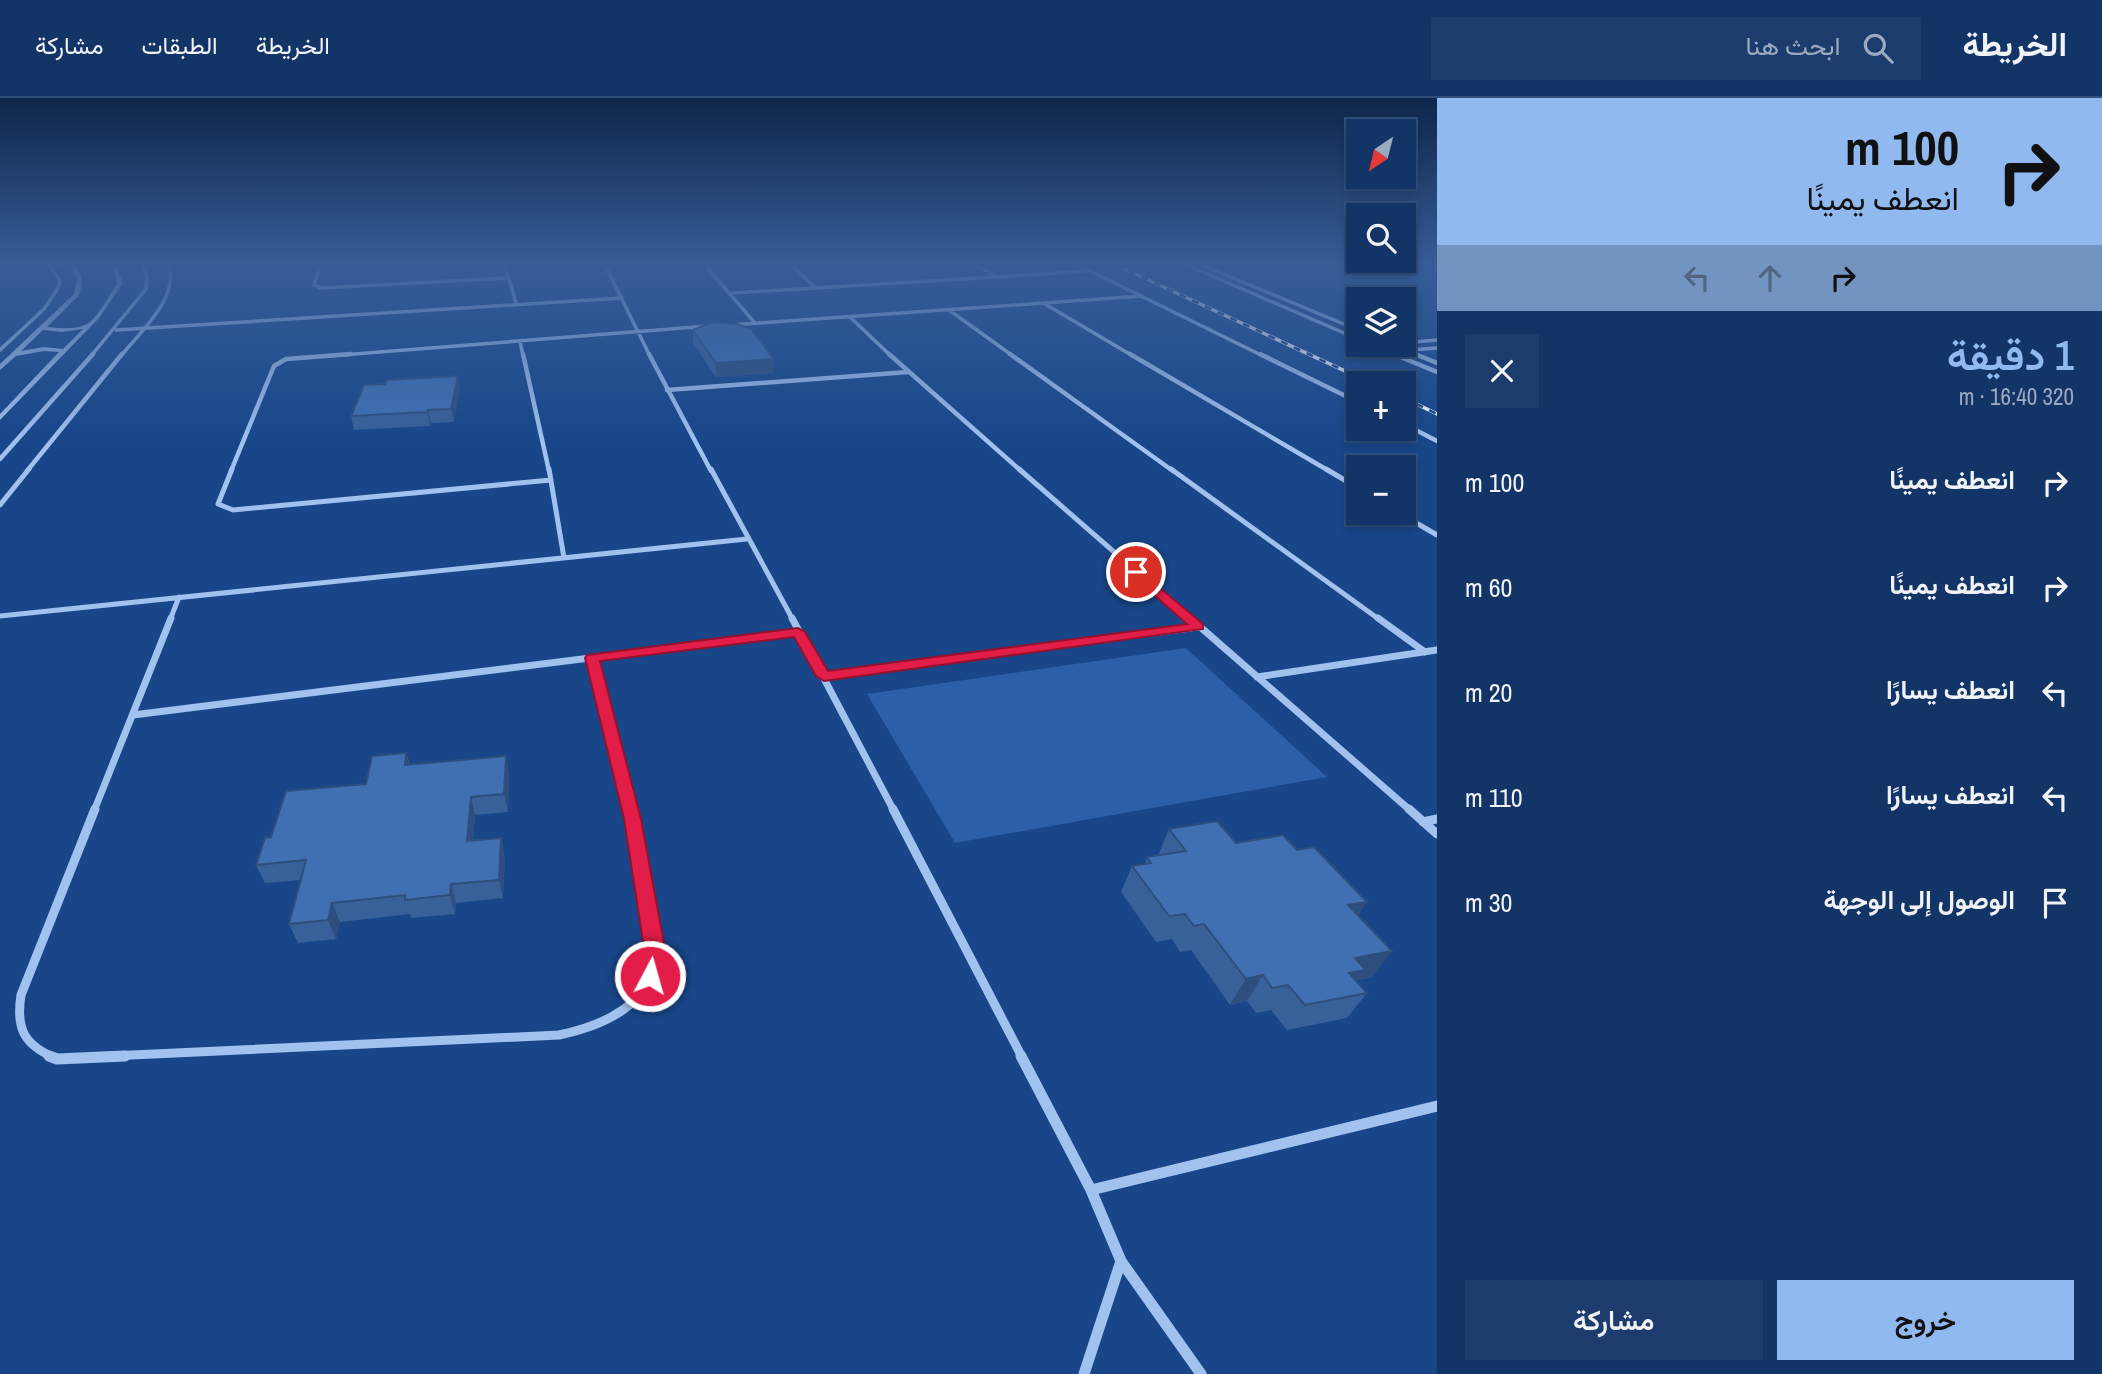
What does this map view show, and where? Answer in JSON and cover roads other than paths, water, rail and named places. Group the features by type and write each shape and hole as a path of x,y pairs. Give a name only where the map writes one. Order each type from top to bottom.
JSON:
{"street":[{"path":"0,350 26,325"},
{"path":"0,368 47,325"},
{"path":"44,328 62,331 89,325"},
{"path":"0,418 89,325"},
{"path":"0,460 120,325"},
{"path":"0,505 145,325"},
{"path":"116,330 195,325"},
{"path":"636,325 667,390 824,676 1091,1190 1121,1261 1200,1374"},
{"path":"729,325 735,325"},
{"path":"858,325 908,372 1437,834"},
{"path":"969,325 1425,652"},
{"path":"1081,325 1346,481"},
{"path":"1200,325 1346,396"},
{"path":"1325,325 1346,334"},
{"path":"551,480 233,510 218,504 274,366 279,362 716,326"},
{"path":"1416,342 1437,340"},
{"path":"520,341 551,480 564,558"},
{"path":"1416,349 1437,348"},
{"path":"15,354 44,349 63,351"},
{"path":"1418,355 1437,363"},
{"path":"1400,357 1437,372"},
{"path":"667,390 908,372"},
{"path":"1416,430 1437,441"},
{"path":"1416,523 1437,535"},
{"path":"0,616 747,539"},
{"path":"179,597 21,995 17,1017 21,1036 35,1051 57,1059 559,1035 589,1029 615,1017 637,998 650,976 656,954 632,819 592,658"},
{"path":"824,676 1198,626"},
{"path":"132,715 798,632"},
{"path":"1257,677 1437,650"},
{"path":"1423,822 1437,819"},
{"path":"1091,1190 1437,1106"},
{"path":"1084,1374 1121,1261"}],"railway":[{"path":"1245,325 1346,371"},
{"path":"1416,404 1437,414"}]}
